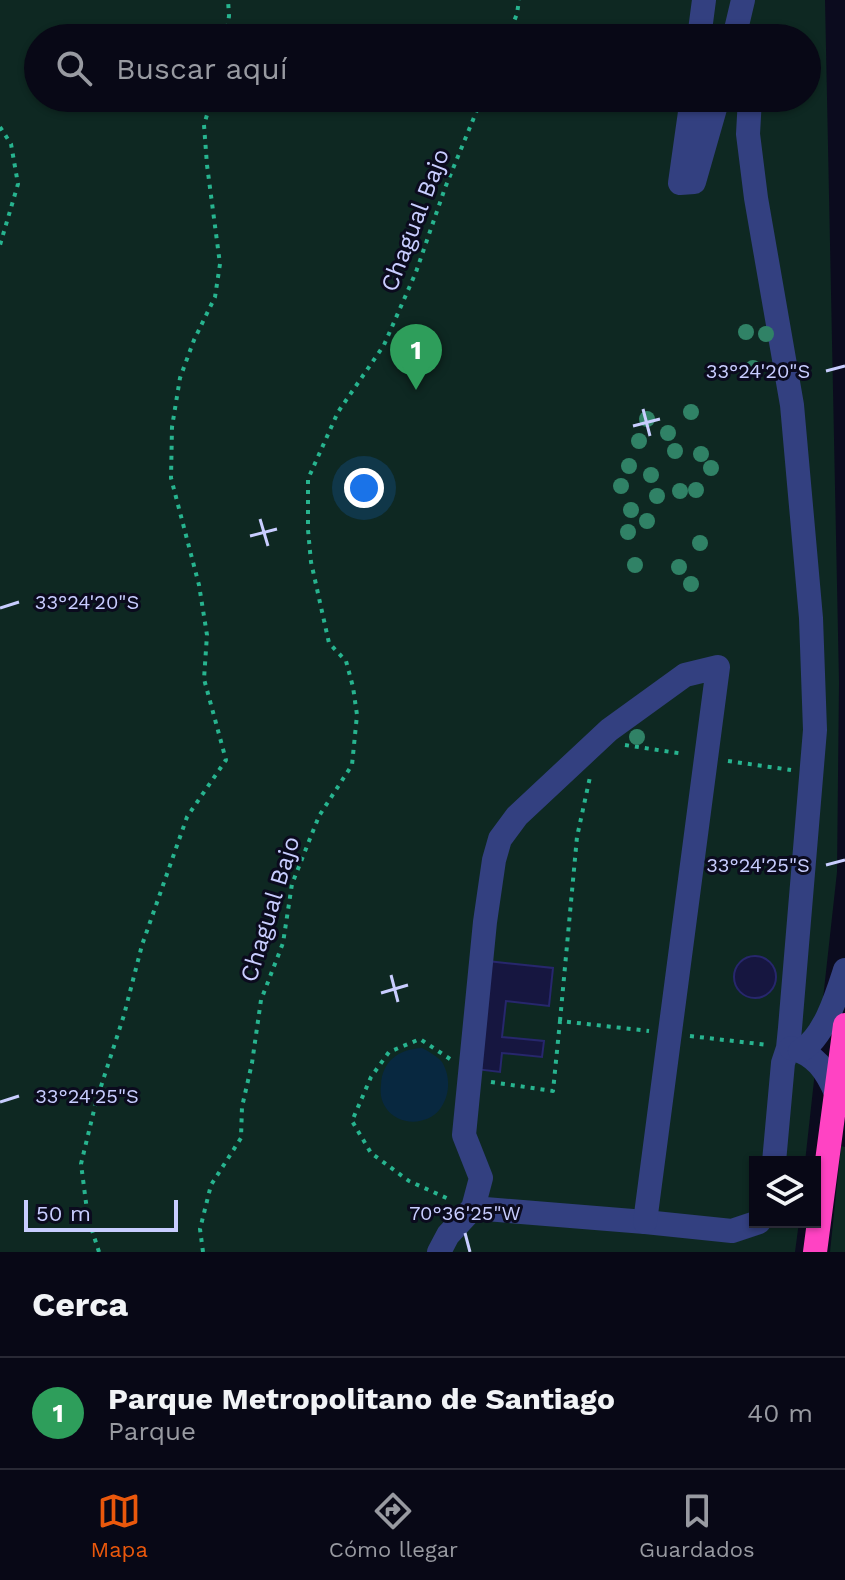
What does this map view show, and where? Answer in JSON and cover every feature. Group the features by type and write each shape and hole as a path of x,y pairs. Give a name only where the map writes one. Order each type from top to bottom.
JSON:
{"highway":[{"path":"815,1251 845,1025"}],"street":[{"path":"701,24 704,0"},
{"path":"737,24 743,0"},
{"path":"752,24 754,0"},
{"path":"690,112 680,183 694,182 714,112"},
{"path":"749,112 752,165 792,405 811,618 814,716 793,1049"},
{"path":"439,1252 448,1235 473,1208 481,1178 464,1135 485,922 500,839 517,816 609,730 685,675 718,667 645,1222"},
{"path":"775,1156 783,1063 793,1049 815,1039 837,995 845,970"},
{"path":"793,1049 816,1060 836,1093"},
{"path":"473,1208 732,1231 749,1226"},
{"path":"730,1252 754,1228"}],"path":[{"path":"228,0 228,24"},
{"path":"513,24 519,0"},
{"path":"99,1252 88,1218 81,1164 90,1127 142,945 187,817 226,760 204,679 207,635 199,585 171,478 172,427 180,378 215,297 220,264 207,165 204,125 208,112"},
{"name":"Chagual Bajo","path":"203,1252 200,1229 211,1185 241,1138 242,1107 261,1000 283,943 292,884 319,816 352,765 357,715 353,687 346,661 329,643 311,562 308,479 338,412 384,345 416,272 445,188 476,112"},
{"path":"0,127 11,144 18,184 0,245"},
{"path":"473,1208 436,1195 409,1181 371,1153 352,1121 371,1077 389,1052 420,1039 456,1063 470,1077 553,1091 577,837 598,740 811,773"},
{"path":"560,1021 793,1049"}],"green space":[{"path":"0,0 825,0 839,682 837,872 806,1156 749,1156 749,1228 798,1228 795,1252 0,1252"},
{"path":"841,1146 845,1147 845,1252 830,1252"}],"water":[{"path":"422,1048 442,1062 448,1080 447,1092 443,1104 434,1115 420,1121 405,1121 391,1114 384,1105 382,1077 393,1058"}],"building":[{"path":"755,956 770,962 776,977 770,992 755,998 740,992 734,977 740,962"},
{"path":"487,961 553,968 549,1006 506,1001 502,1037 544,1041 542,1057 502,1053 500,1072 475,1069"}],"place":[{"name":"Parque Metropolitano de Santiago","path":"416,390"}]}
